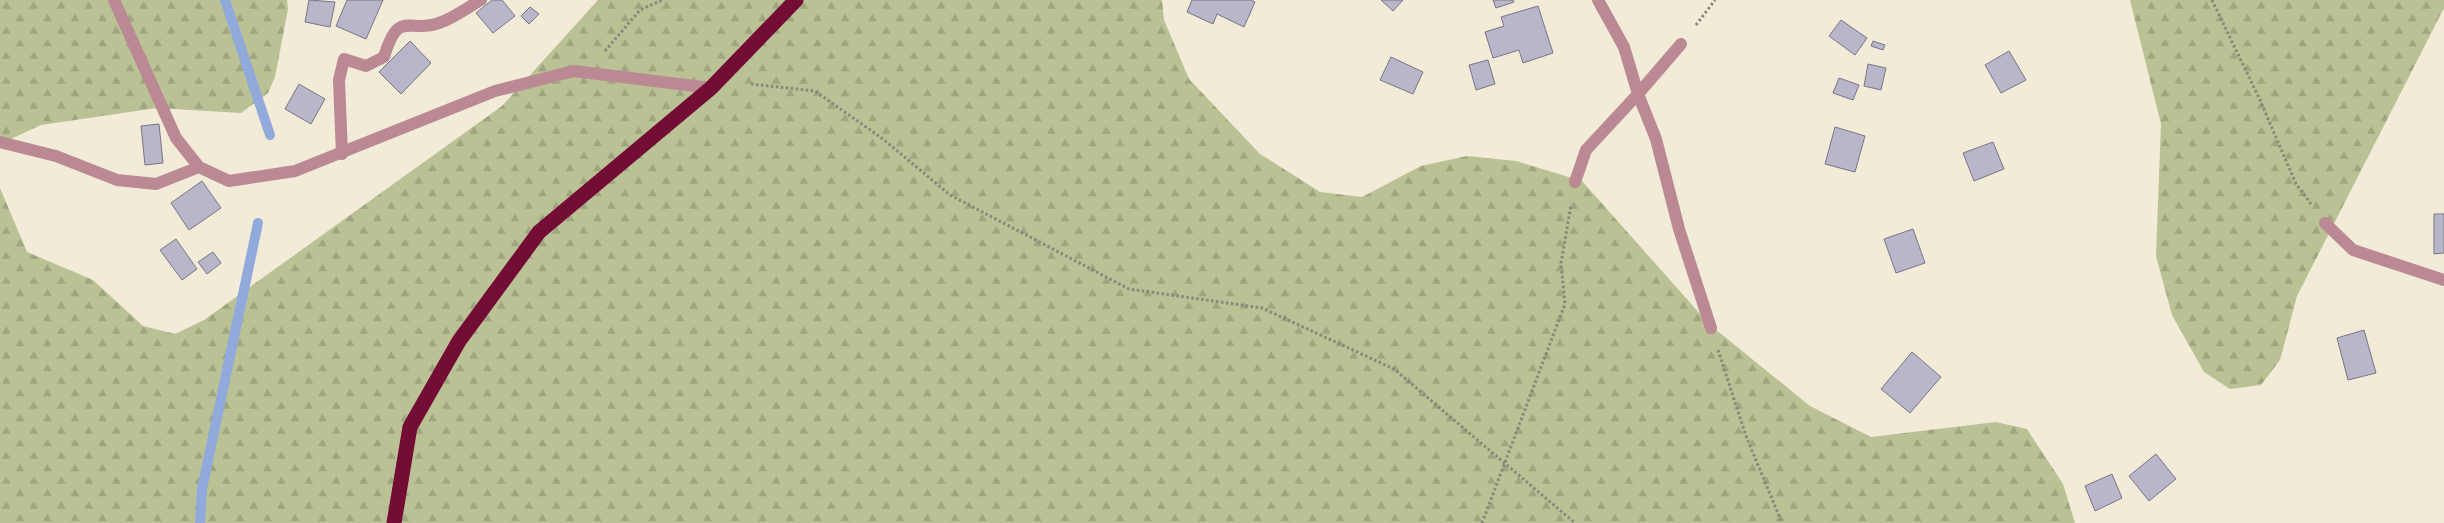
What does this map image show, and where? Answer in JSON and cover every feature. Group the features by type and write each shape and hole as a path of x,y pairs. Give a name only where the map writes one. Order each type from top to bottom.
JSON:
{"highway":[{"path":"394,523 410,427 459,341 539,232 711,88 796,0"}],"street":[{"path":"114,0 176,138 199,167 229,181 295,171 342,154 495,91 574,71 711,88"},
{"path":"342,154 339,80 344,59 366,66 384,57 390,38 404,25 440,23 481,0"},
{"path":"1598,0 1624,47 1638,94 1656,139 1679,229 1711,328"},
{"path":"1575,182 1586,150 1681,44"},
{"path":"0,142 56,156 117,180 156,184 199,167"},
{"path":"2325,223 2353,250 2444,280"}],"path":[{"path":"587,72 640,10 662,0"},
{"path":"1681,44 1715,0"},
{"path":"2212,0 2260,100 2296,184 2325,223"},
{"path":"711,88 759,83 815,91 883,139 950,196 1130,289 1262,308 1394,369 1575,523"},
{"path":"1482,523 1565,304 1561,263 1575,182"},
{"path":"1711,328 1746,436 1782,523"}],"green space":[{"path":"0,0 287,0 288,9 275,77 268,93 241,113 157,108 41,125 0,144"},
{"path":"598,0 1162,0 1164,20 1189,79 1260,154 1320,192 1362,197 1421,166 1467,156 1516,161 1582,181 1709,324 1810,406 1871,437 1996,422 2027,429 2063,484 2075,523 0,523 0,188 27,252 93,280 143,326 175,334 204,320 502,106"},
{"path":"2130,0 2444,0 2444,8 2297,296 2280,360 2261,385 2230,389 2204,372 2172,315 2156,256 2161,124"}],"building":[{"path":"309,0 335,2 330,27 305,22"},
{"path":"347,0 383,0 366,39 336,26"},
{"path":"492,0 502,0 515,16 493,33 476,13"},
{"path":"1192,0 1251,0 1255,2 1244,27 1217,14 1213,24 1187,12"},
{"path":"1381,0 1403,0 1393,11"},
{"path":"1493,0 1513,0 1514,2 1496,8"},
{"path":"1538,6 1553,53 1523,63 1519,50 1493,58 1485,32 1504,26 1501,17"},
{"path":"530,7 539,14 529,24 521,16"},
{"path":"1841,20 1867,38 1855,55 1829,36"},
{"path":"410,41 431,63 401,94 379,72"},
{"path":"1873,41 1885,45 1883,50 1871,46"},
{"path":"2009,51 2026,80 2001,93 1985,65"},
{"path":"1391,57 1423,72 1413,94 1380,80"},
{"path":"1488,60 1495,84 1476,90 1469,65"},
{"path":"1868,64 1886,68 1881,90 1864,86"},
{"path":"1839,78 1859,85 1853,100 1833,93"},
{"path":"299,84 325,99 311,124 285,109"},
{"path":"159,124 163,163 145,165 141,126"},
{"path":"1835,127 1865,136 1855,172 1825,164"},
{"path":"1993,142 2004,169 1974,181 1963,153"},
{"path":"202,181 221,208 189,230 171,203"},
{"path":"2434,214 2444,214 2444,253 2434,254"},
{"path":"1913,229 1925,263 1896,273 1884,239"},
{"path":"176,239 197,269 182,280 160,250"},
{"path":"213,252 221,263 207,274 198,262"},
{"path":"2364,330 2376,373 2348,380 2337,338"},
{"path":"1912,352 1941,377 1910,413 1881,389"},
{"path":"2156,454 2176,479 2149,501 2129,476"},
{"path":"2112,474 2122,498 2095,511 2085,486"}],"waterway":[{"path":"225,0 270,135"},
{"path":"200,523 202,489 258,223"}]}
